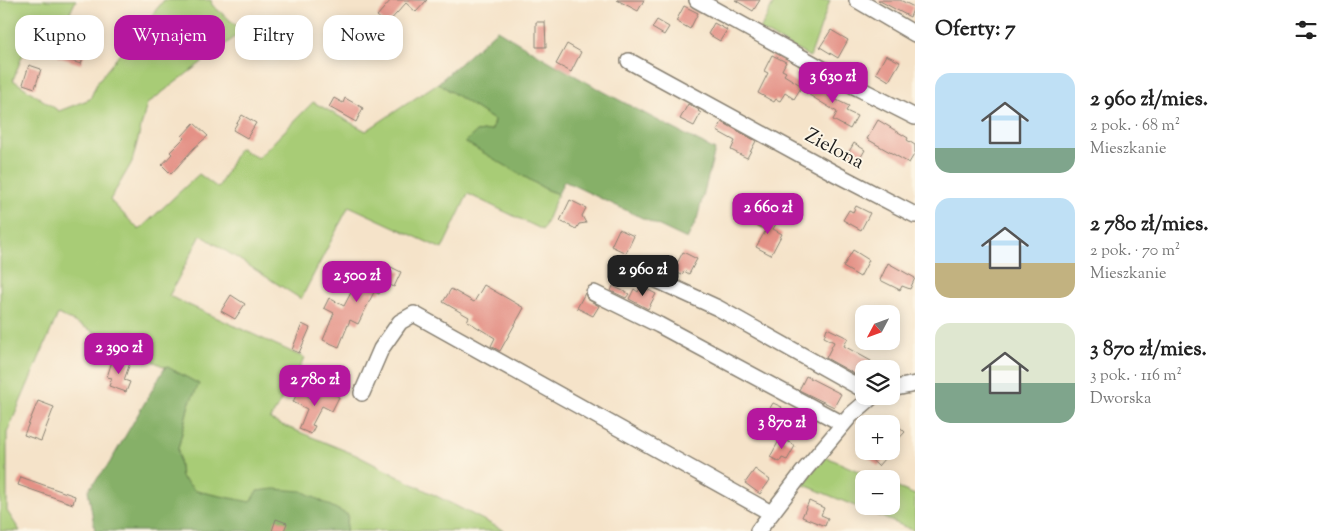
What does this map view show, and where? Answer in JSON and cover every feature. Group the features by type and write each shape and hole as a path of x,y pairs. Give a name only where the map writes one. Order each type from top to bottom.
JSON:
{"street":[{"path":"697,0 850,84 915,117"},
{"path":"857,0 915,34"},
{"name":"Zielona","path":"629,60 836,174 915,215"},
{"path":"646,275 718,308 855,385"},
{"path":"594,293 659,325 844,424"},
{"path":"362,393 381,348 400,322 414,314 771,513"},
{"path":"900,387 915,384"},
{"path":"758,531 851,415 863,405"}],"green space":[{"path":"0,0 76,0 69,15 15,15 15,60 21,60 13,80 59,111 90,99 98,81 115,60 205,60 147,104 132,162 110,200 139,230 199,174 218,188 239,148 258,158 313,102 366,131 438,83 494,120 492,130 476,132 466,142 547,190 558,194 543,230 468,194 442,249 349,206 301,299 201,235 169,296 305,358 270,420 356,455 505,531 346,531 348,515 250,503 196,491 181,477 178,449 189,404 199,384 58,314 7,433 7,511 20,531 0,531"},
{"path":"164,0 211,0 212,5 224,15 152,15"},
{"path":"775,0 830,0 810,57 760,30"},
{"path":"225,16 235,24 235,37 225,45"},
{"path":"497,30 632,107 715,150 697,219 687,239 564,181 558,194 547,190 465,142 476,132 492,130 494,120 438,83"},
{"path":"166,366 199,384 189,404 178,449 181,477 196,491 250,502 257,491 274,489 302,491 348,515 346,531 95,531 88,490 109,464"},
{"path":"824,456 856,470 855,506 802,484"},
{"path":"900,489 915,495 915,531 877,515 900,515"}],"building":[{"path":"391,0 427,0 416,12 406,3 395,15 378,15"},
{"path":"617,0 644,0 638,11"},
{"path":"735,0 760,0 753,11"},
{"path":"878,0 900,0 914,7 910,17"},
{"path":"684,6 698,13 690,29 676,21"},
{"path":"657,20 669,27 664,35 652,28"},
{"path":"536,22 545,22 546,47 536,47"},
{"path":"714,23 727,30 720,41 708,34"},
{"path":"831,30 848,40 838,58 820,47"},
{"path":"567,44 581,52 571,72 556,64"},
{"path":"772,55 786,62 782,70 786,72 784,75 802,86 794,99 785,93 780,101 776,99 774,102 758,93 768,73 764,71"},
{"path":"886,55 900,62 889,81 876,73"},
{"path":"68,60 82,60 81,64"},
{"path":"29,65 41,69 35,88 23,84"},
{"path":"819,80 833,88 828,96 849,106 846,111 857,116 850,129 833,120 837,112 806,93 810,87 814,89"},
{"path":"334,98 343,103 345,98 363,108 356,122 329,107"},
{"path":"688,104 701,113 694,126 680,119"},
{"path":"242,115 256,123 247,138 233,130"},
{"path":"878,120 908,138 907,140 915,145 915,153 909,163 867,139"},
{"path":"722,122 756,141 747,158 731,150 735,141 717,131"},
{"path":"194,123 208,136 194,148 171,174 162,165 172,154 170,152 184,138 182,136"},
{"path":"854,143 865,150 858,162 847,155"},
{"path":"570,200 586,208 582,216 586,223 579,224 576,229 560,221"},
{"path":"856,206 870,213 861,230 843,220 849,210 853,212"},
{"path":"758,215 776,224 773,229 782,234 771,255 756,247 766,230 754,224"},
{"path":"619,229 634,236 626,253 611,246"},
{"path":"853,250 869,260 860,277 843,267"},
{"path":"683,252 697,259 689,274 684,271 682,275 673,271"},
{"path":"888,263 915,278 910,289 902,286 900,290 880,280"},
{"path":"387,265 401,272 394,287 388,284 386,289 382,287 379,294 374,292 358,324 350,320 339,347 323,340 334,313 324,308 329,298 344,306 356,283 359,284 365,272 375,277 377,273 382,275"},
{"path":"484,285 524,308 500,351 491,346 495,338 467,321 469,317 443,302 451,289 474,302"},
{"path":"613,286 629,294 626,298 611,291"},
{"path":"641,286 656,294 648,309 629,299 634,289 638,292"},
{"path":"585,293 587,299 599,306 593,316 577,308"},
{"path":"231,295 245,304 235,319 221,311"},
{"path":"302,324 310,328 299,353 292,350"},
{"path":"827,328 848,338 844,346 869,360 855,360 855,374 826,358 834,342 824,337"},
{"path":"113,358 130,363 124,380 130,382 126,392 109,386 112,378 107,377"},
{"path":"806,376 841,394 834,407 799,390"},
{"path":"319,387 339,397 332,411 322,406 312,425 315,426 311,434 299,429 307,409 293,402 298,391 313,399"},
{"path":"38,401 54,407 41,441 24,435"},
{"path":"773,403 782,407 776,418 767,413"},
{"path":"798,410 811,418 806,427 793,419"},
{"path":"900,427 905,432 900,437"},
{"path":"781,437 795,446 787,460 782,458 780,462 770,457"},
{"path":"872,460 883,460 878,466"},
{"path":"755,469 770,480 760,494 745,483"},
{"path":"21,477 75,496 73,504 18,485"},
{"path":"809,501 824,508 821,515 828,518 825,526 802,517"},
{"path":"276,519 287,523 284,531 272,531"}]}
